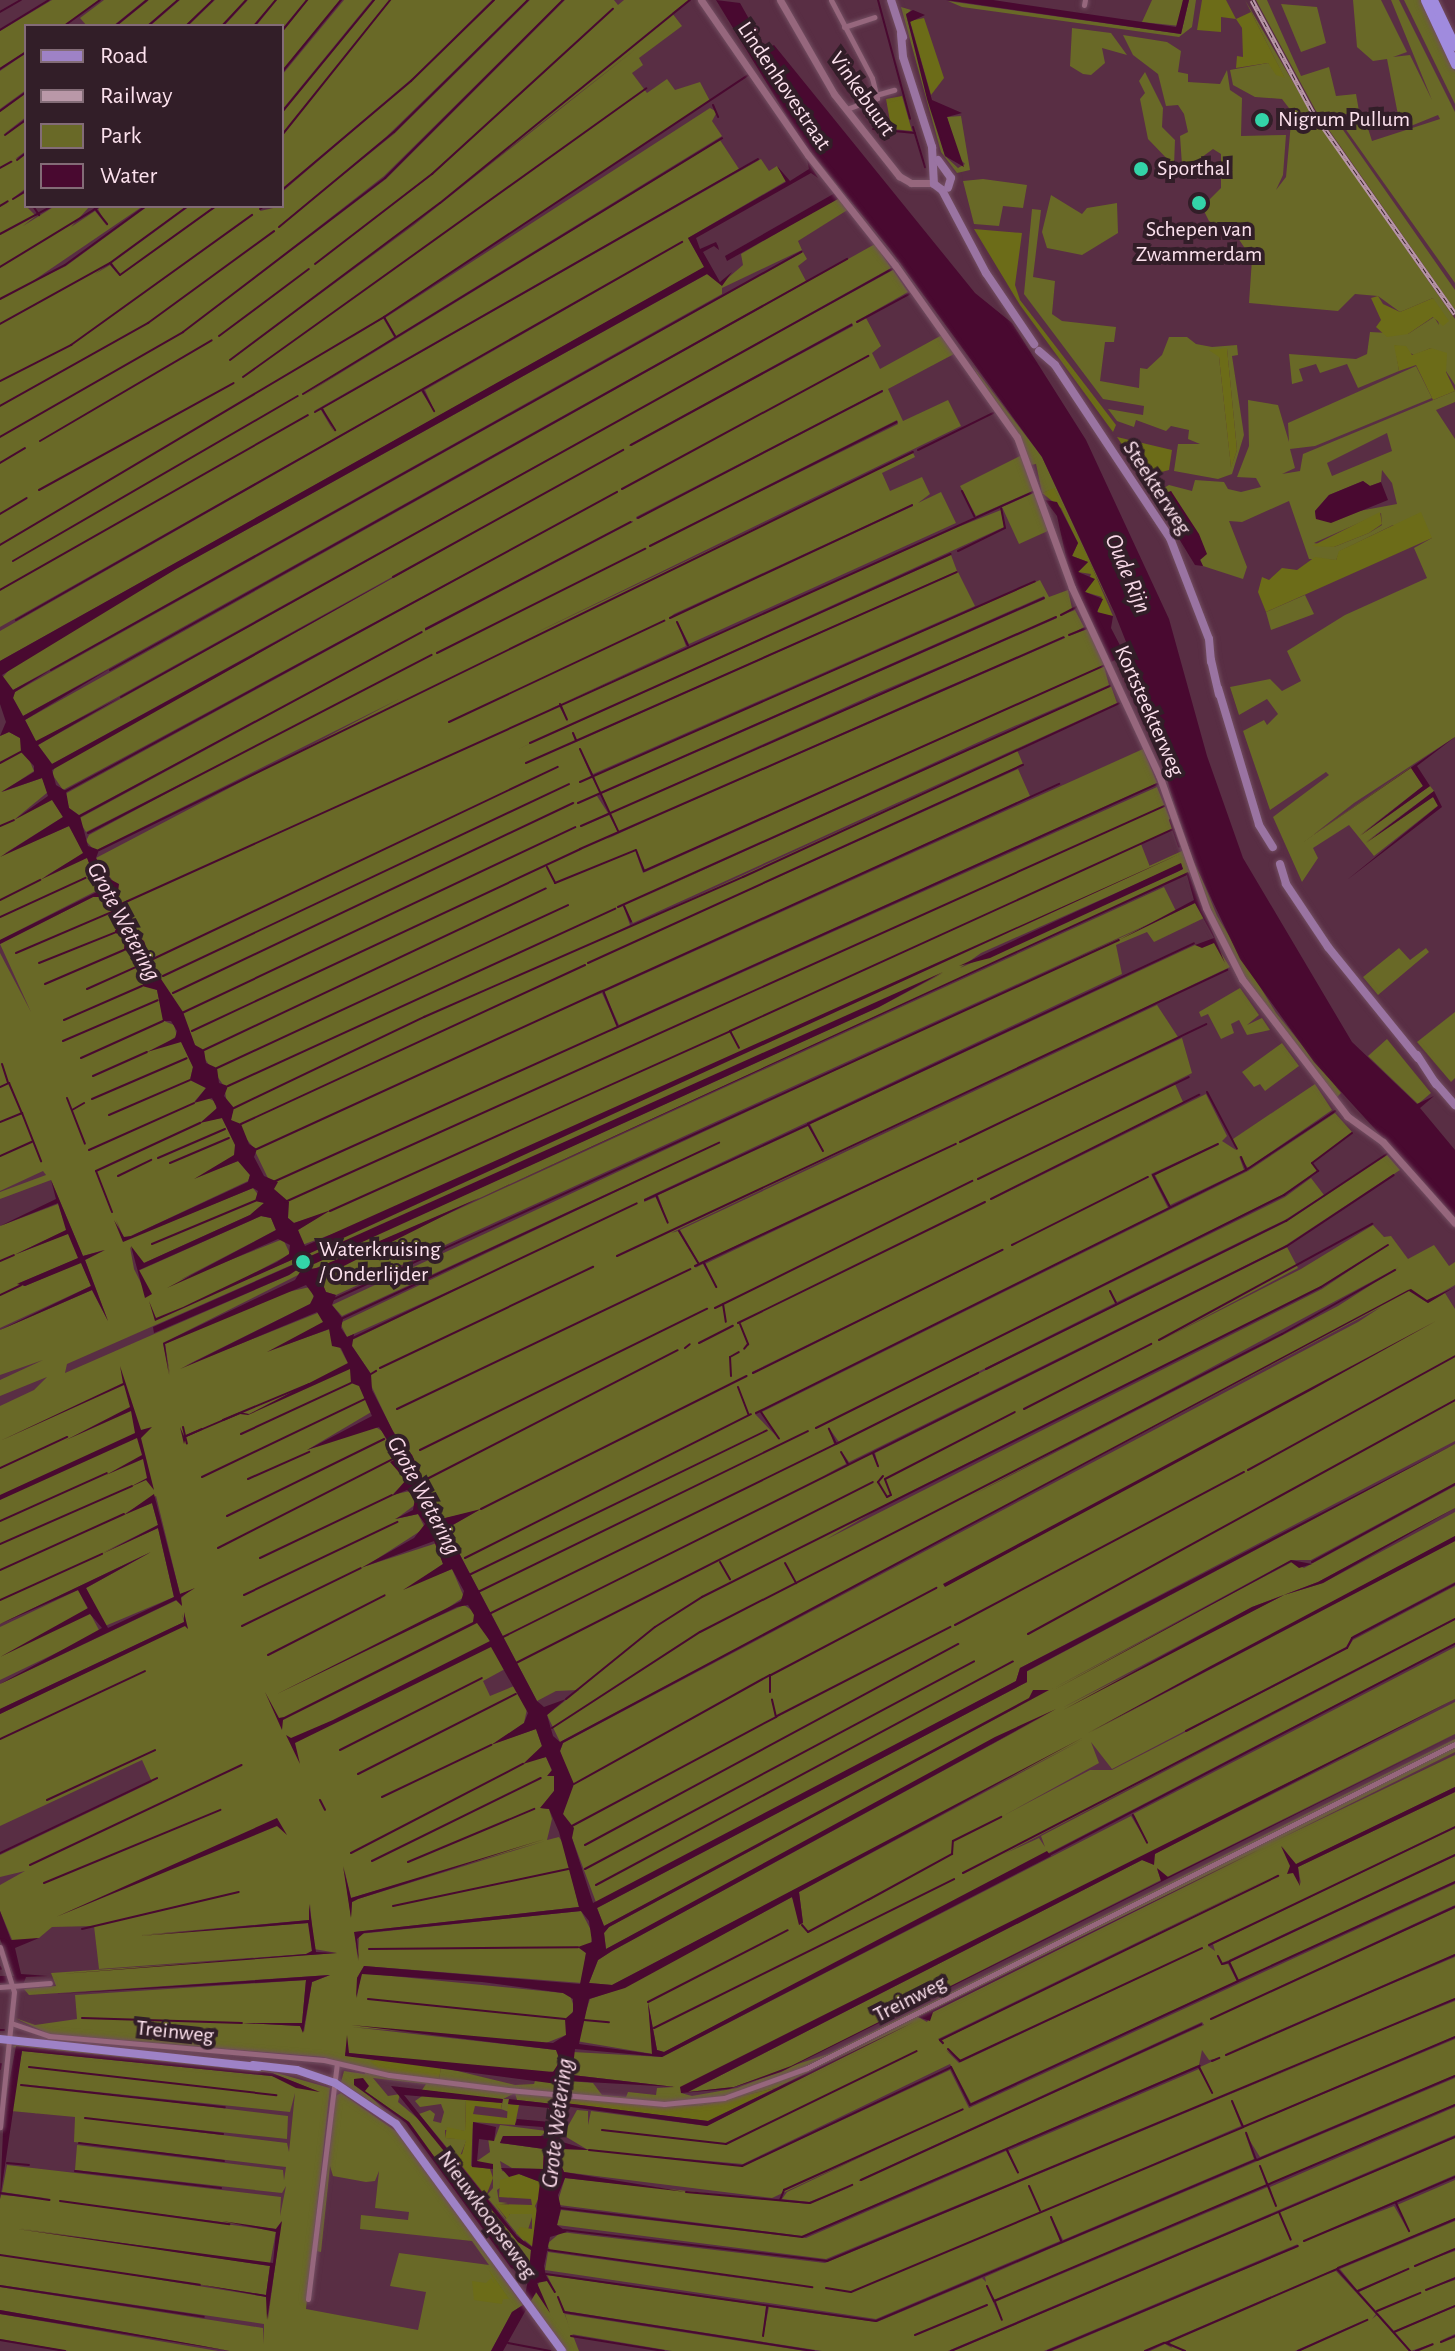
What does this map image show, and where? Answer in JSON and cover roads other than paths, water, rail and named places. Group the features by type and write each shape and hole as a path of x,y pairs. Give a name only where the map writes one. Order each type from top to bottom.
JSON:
{"highway":[{"path":"1425,0 1455,64"},
{"path":"1433,0 1455,46"}],"main road":[{"path":"891,0 906,66 938,176 945,189"},
{"path":"938,176 951,179 945,189"},
{"name":"Steekterweg","path":"945,189 953,211 1036,347 1057,370 1170,538 1206,635 1218,688 1256,814 1290,889 1398,1037 1455,1105"},
{"name":"Nieuwkoopseweg","path":"5,2040 285,2068 334,2084 375,2107 417,2149 562,2351"}],"street":[{"name":"Lindenhovestraat","path":"701,0 837,191"},
{"name":"Vinkebuurt","path":"780,0 847,109 899,176 911,183 938,176"},
{"path":"831,0 876,95"},
{"path":"844,27 874,17"},
{"path":"847,109 894,90"},
{"name":"Kortsteekterweg","path":"837,191 1017,437 1072,588 1159,775 1206,908 1242,979 1347,1116 1383,1142 1455,1223"},
{"name":"Treinweg","path":"11,2023 49,2036 337,2064 413,2079 556,2095 694,2103 779,2081 1455,1744"},
{"path":"0,1947 12,1983 0,2127"},
{"path":"0,1987 12,1983 50,1983"},
{"path":"308,2299 337,2064"}],"water":[{"name":"Oude Rijn","path":"716,0 740,3 766,49 774,45 975,293 1012,323 1086,440 1169,619 1207,756 1243,858 1352,1042 1417,1104 1434,1096 1420,1108 1455,1150 1455,1217 1314,1062 1240,959 1193,860 1169,787 1151,705 1115,614 1042,457 890,249 802,141"},
{"path":"946,0 993,0 1176,27 1183,0 1189,0 1181,34"},
{"path":"913,10 925,15 910,22 932,100 962,113 947,117 964,167 945,156 906,14"},
{"name":"Grote Wetering","path":"807,160 818,178 811,173 696,238 700,249 716,242 719,250 714,246 703,252 720,282 732,272 722,286 707,274 176,569 2,675 13,690 52,669 15,692 13,698 23,716 111,668 25,720 36,741 121,697 38,745 52,764 394,577 52,770 56,785 66,791 69,808 80,816 88,846 99,850 96,858 106,877 119,884 117,900 135,922 134,933 144,941 153,967 183,1012 195,1045 204,1050 206,1063 217,1068 219,1083 228,1086 224,1096 234,1108 231,1120 241,1124 249,1144 257,1149 254,1157 264,1176 278,1182 274,1189 289,1202 288,1218 294,1223 331,1210 298,1230 305,1246 1182,853 304,1256 310,1269 317,1268 479,1198 320,1278 326,1292 336,1295 332,1305 343,1319 341,1328 347,1337 354,1334 352,1346 371,1374 372,1390 395,1435 412,1455 441,1519 481,1509 451,1526 449,1534 537,1701 544,1707 566,1699 547,1715 553,1736 560,1742 1408,1290 1427,1300 1455,1287 1428,1303 1409,1291 563,1743 560,1751 574,1784 563,1814 574,1828 572,1838 593,1903 1016,1681 1020,1668 1455,1444 1027,1671 1027,1682 597,1908 604,1926 1029,1698 1033,1690 1049,1690 609,1927 604,1933 606,1949 995,1737 1056,1709 612,1951 598,1960 589,1983 612,1985 1084,1737 799,1892 803,1923 799,1925 792,1897 625,1988 589,1999 579,2044 652,2054 648,2002 657,2050 664,2052 1047,1851 1051,1856 662,2057 575,2049 572,2075 675,2087 570,2081 565,2103 708,2121 914,2022 707,2126 564,2106 559,2141 589,2150 563,2149 558,2158 564,2172 686,2192 565,2178 558,2195 561,2208 557,2225 567,2232 550,2237 544,2266 547,2281 537,2283 550,2313 536,2292 503,2351 491,2351 512,2312 523,2305 529,2275 511,2268 406,2123 354,2085 354,2079 363,2078 369,2086 365,2091 409,2122 512,2264 529,2271 531,2250 518,2242 391,2086 503,2099 502,2103 404,2095 517,2236 532,2247 540,2182 519,2174 509,2177 501,2168 543,2169 544,2149 500,2143 503,2136 545,2136 543,2127 515,2125 517,2119 550,2122 549,2108 508,2104 509,2099 553,2104 559,2097 557,2084 345,2056 347,2035 349,2053 553,2072 560,2061 556,2050 351,2025 553,2043 566,2035 565,2019 573,2012 573,1999 563,1993 482,1982 362,1974 356,1998 357,1978 364,1966 580,1984 586,1953 578,1947 592,1942 589,1921 581,1911 364,1933 357,1939 359,1961 354,1932 579,1907 559,1832 549,1809 540,1808 554,1791 554,1776 547,1776 552,1770 546,1757 523,1764 542,1746 536,1729 491,1745 524,1723 528,1713 491,1647 295,1743 300,1764 286,1735 291,1738 333,1720 490,1641 477,1623 283,1720 282,1730 265,1692 279,1718 284,1717 473,1622 474,1615 468,1605 457,1607 277,1694 461,1601 464,1591 452,1569 403,1590 443,1564 434,1541 361,1568 414,1538 425,1524 418,1514 395,1519 413,1510 415,1498 407,1490 392,1496 406,1480 390,1462 396,1459 393,1449 379,1427 307,1450 372,1416 359,1386 351,1383 350,1369 248,1415 240,1414 186,1437 184,1444 180,1427 184,1436 240,1412 249,1414 348,1363 341,1348 332,1346 329,1329 267,1352 323,1322 317,1312 180,1369 310,1304 314,1296 306,1285 165,1344 169,1375 163,1343 295,1280 303,1267 296,1258 155,1321 149,1301 156,1318 277,1262 289,1254 290,1245 278,1239 167,1288 276,1230 271,1218 261,1216 139,1270 152,1294 145,1298 131,1246 144,1263 250,1215 264,1203 255,1201 258,1191 253,1188 123,1242 114,1220 124,1237 131,1236 248,1182 250,1175 238,1161 194,1179 234,1155 235,1145 222,1118 200,1123 217,1108 212,1098 194,1103 206,1088 190,1080 193,1067 181,1042 147,1052 175,1038 177,1031 171,1021 163,1021 157,990 142,986 148,972 136,967 138,955 124,950 125,935 114,933 119,923 106,897 93,897 0,944 0,940 97,892 98,885 87,858 40,880 83,853 69,826 0,857 63,817 52,800 14,820 48,796 42,778 1,792 34,772 34,766 21,752 20,738 9,732 0,736 6,722 0,704 0,661 704,267 688,238 786,182 777,166 790,181 809,169"},
{"path":"835,193 838,199 727,261 725,256"},
{"path":"1363,481 1370,486 1381,482 1388,500 1331,523 1316,519 1315,511 1329,495"},
{"path":"1148,488 1160,496 1171,491 1199,534 1207,554 1200,560 1203,566 1195,565"},
{"path":"1045,500 1057,502 1078,543 1072,556 1088,562 1078,572 1095,579 1085,592 1103,599 1097,612 1113,616 1111,628 1125,655 1111,662 1070,575 1057,516"},
{"path":"1455,737 1417,766 1430,786 1360,836 1423,786 1411,768 1299,845"},
{"path":"1434,791 1442,807 1347,880 1438,806 1433,797 1366,843"},
{"path":"1181,863 1183,869 1177,872 990,958 959,966"},
{"path":"1188,872 1225,963 1214,943 1202,948 1195,945 1214,938 1195,903 1119,940 1194,900 1187,875 482,1197"},
{"path":"943,972 879,1007 314,1264 306,1258"},
{"path":"51,1180 83,1256 105,1250 85,1260 108,1321 92,1290 0,1330 91,1286 81,1263 25,1286 17,1284 78,1258 68,1234 14,1255 66,1230 58,1203 0,1226 56,1199"},
{"path":"297,1263 298,1269 289,1275 154,1333 153,1327"},
{"path":"1436,1321 945,1587 943,1584"},
{"path":"120,1366 141,1430 152,1427 141,1438 154,1490 146,1480 128,1488 147,1478 143,1459 106,1475 142,1455 137,1438 0,1500 0,1495 135,1433 131,1411 66,1440 130,1407 124,1385 0,1441 123,1383"},
{"path":"154,1494 180,1594 195,1588 181,1597 182,1606 176,1600 0,1684 102,1628 90,1614 0,1657 88,1608 78,1590 0,1624 151,1552 86,1588 108,1628 174,1597 158,1528 102,1554 158,1525 152,1503 124,1515"},
{"path":"1455,1508 1323,1583 1284,1595 1063,1710 1252,1607 1318,1582"},
{"path":"1455,1536 1455,1541 1088,1733 1207,1668"},
{"path":"1291,1560 1312,1564 1299,1568 1291,1562 1052,1691"},
{"path":"184,1612 188,1629 185,1626 0,1714 0,1709 184,1622"},
{"path":"1455,1699 1155,1854 1154,1865 1142,1860 688,2092 734,2087 791,2066 1161,1881 1157,1868 1168,1877 1455,1735 781,2072 729,2089 681,2093 680,2087"},
{"path":"1455,1787 1455,1792 1298,1867 1300,1886 1293,1873 1287,1874 1290,1866 1281,1846 1296,1864"},
{"path":"277,1818 287,1835 277,1826 56,1917"},
{"path":"545,1839 358,1899 352,1902 351,1918 343,1866 351,1898"},
{"path":"1264,1847 933,2012 930,2021 918,2017"},
{"path":"309,1904 316,1952 337,1953 61,1974 306,1954 312,1951 308,1923 140,1936 309,1920"},
{"path":"0,1911 11,1940 39,1938 15,1948 21,1974 48,1976 26,1977 23,1985 0,1983 0,1976 14,1976 0,1939"},
{"path":"330,1975 312,1982 303,2033 300,2026 242,2023 302,2023 306,1980 56,1994"},
{"path":"16,2046 272,2073 320,2092 296,2088 272,2076 22,2051 0,2199 4,2110"},
{"path":"473,2122 496,2127 494,2141 479,2139 477,2161 493,2164 493,2169 472,2167"},
{"path":"222,2221 276,2229 282,2221 267,2320 266,2297 197,2284 266,2295 270,2266 17,2229 273,2263 276,2232"},
{"path":"0,2310 203,2346 230,2351 0,2314"}],"waterway":[{"path":"0,12 21,0"},
{"path":"0,30 49,0"},
{"path":"67,24 100,0"},
{"path":"117,24 147,0"},
{"path":"150,24 178,0"},
{"path":"188,24 213,0"},
{"path":"224,24 246,0"},
{"path":"256,24 276,0"},
{"path":"284,29 307,0"},
{"path":"284,70 341,0"},
{"path":"284,110 374,0"},
{"path":"284,132 390,0"},
{"path":"284,188 411,81 494,0"},
{"path":"279,227 394,132 528,0"},
{"path":"0,437 183,332 385,178 563,0"},
{"path":"230,360 440,203 690,0"},
{"path":"878,0 910,119"},
{"path":"315,264 432,174 613,9"},
{"path":"0,69 24,53"},
{"path":"0,545 384,317 748,75"},
{"path":"243,377 646,88"},
{"path":"0,111 24,93"},
{"path":"713,105 718,117"},
{"path":"5,135 24,121"},
{"path":"913,127 925,167"},
{"path":"873,129 915,133"},
{"path":"303,394 722,138"},
{"path":"17,160 24,155"},
{"path":"315,412 758,159"},
{"path":"0,168 11,162"},
{"path":"13,199 24,192"},
{"path":"0,206 8,201"},
{"path":"34,208 39,215"},
{"path":"0,234 48,208"},
{"path":"95,208 107,224"},
{"path":"0,267 97,208"},
{"path":"0,299 65,265 143,208"},
{"path":"0,324 110,263 185,208"},
{"path":"111,264 120,275 213,208"},
{"path":"0,381 71,345 252,215"},
{"path":"0,406 148,323 274,231"},
{"path":"16,620 682,242"},
{"path":"51,670 801,252"},
{"path":"110,670 847,259"},
{"path":"219,336 309,269"},
{"path":"121,697 892,269"},
{"path":"857,322 909,294"},
{"path":"384,317 395,336"},
{"path":"631,445 851,325"},
{"path":"40,441 212,340"},
{"path":"622,489 868,356"},
{"path":"39,490 234,383"},
{"path":"423,391 434,411"},
{"path":"638,518 882,391"},
{"path":"13,561 298,396"},
{"path":"322,409 335,430"},
{"path":"918,450 993,413"},
{"path":"0,590 308,415"},
{"path":"650,546 897,422"},
{"path":"0,463 25,448"},
{"path":"393,577 623,450"},
{"name":"Grote Wetering","path":"99,850 913,452"},
{"path":"962,491 974,516"},
{"name":"Grote Wetering","path":"119,905 1035,491"},
{"path":"66,791 617,492"},
{"path":"0,514 27,498"},
{"path":"670,618 912,505"},
{"path":"958,551 1005,528 1001,508"},
{"path":"426,629 631,522"},
{"path":"437,653 645,549"},
{"path":"530,743 951,554"},
{"path":"526,763 957,572"},
{"path":"580,782 1035,581"},
{"path":"578,803 1044,598"},
{"path":"1061,615 1076,607"},
{"path":"581,826 1056,617"},
{"path":"449,722 664,621"},
{"path":"677,622 688,646"},
{"path":"1069,635 1086,628"},
{"path":"80,816 422,632"},
{"path":"192,1031 580,849 1064,637"},
{"path":"88,833 432,655"},
{"path":"547,867 555,883 636,850 644,871 1103,666"},
{"path":"618,907 1110,686"},
{"path":"234,1108 424,1017 743,877 1119,703"},
{"path":"560,704 567,720"},
{"path":"573,733 576,740"},
{"path":"580,749 618,831"},
{"path":"0,763 21,752"},
{"path":"588,963 1023,765"},
{"name":"Grote Wetering","path":"153,959 558,767"},
{"name":"Grote Wetering","path":"163,976 569,784"},
{"path":"617,1025 603,991 1059,784"},
{"path":"271,1183 1157,784"},
{"path":"173,993 573,803"},
{"path":"285,1202 1164,806"},
{"path":"0,826 14,820"},
{"path":"1170,820 1179,846"},
{"path":"182,1013 575,827"},
{"path":"730,1031 1174,829"},
{"name":"Grote Wetering","path":"0,917 85,878"},
{"path":"0,900 40,880"},
{"path":"204,1050 546,888"},
{"path":"217,1068 568,905"},
{"path":"624,906 631,922"},
{"path":"228,1086 615,909"},
{"name":"Grote Wetering","path":"16,953 114,911"},
{"name":"Grote Wetering","path":"39,963 114,933"},
{"path":"334,1299 1119,940"},
{"path":"823,1151 808,1124 1194,943"},
{"name":"Grote Wetering","path":"45,984 124,950"},
{"path":"241,1124 585,965"},
{"name":"Grote Wetering","path":"87,989 136,967"},
{"path":"617,1256 1227,970"},
{"name":"Grote Wetering","path":"64,1020 142,986"},
{"path":"257,1149 602,991"},
{"path":"63,1041 158,1000"},
{"path":"81,1058 163,1021"},
{"path":"960,1142 1206,1024"},
{"path":"330,1211 730,1031 739,1048"},
{"path":"93,1076 147,1052"},
{"path":"92,1099 187,1058"},
{"path":"2,1064 8,1082"},
{"path":"978,1179 1189,1077"},
{"path":"109,1115 190,1080"},
{"path":"0,1087 9,1083 22,1113"},
{"path":"1207,1092 1237,1149"},
{"path":"991,1199 1199,1095"},
{"path":"67,1098 85,1144"},
{"path":"72,1110 84,1103"},
{"path":"89,1150 194,1103"},
{"path":"756,1413 1246,1170 1335,1111"},
{"path":"0,1122 22,1113 41,1161"},
{"path":"112,1212 96,1171 200,1123"},
{"path":"645,1200 807,1125"},
{"path":"158,1158 225,1129"},
{"path":"816,1428 1284,1195 1318,1171 1312,1163 1352,1133"},
{"path":"170,1163 229,1138"},
{"path":"0,1156 32,1142"},
{"path":"343,1318 719,1143"},
{"path":"695,1266 956,1144"},
{"path":"1170,1207 1153,1175 1218,1144"},
{"path":"986,1369 1286,1221 1387,1154"},
{"path":"1241,1157 1246,1169"},
{"path":"118,1176 151,1160"},
{"path":"503,1637 1287,1246 1394,1175"},
{"path":"1012,1245 1148,1177"},
{"path":"715,1308 972,1181"},
{"path":"656,1195 668,1223"},
{"path":"152,1244 255,1201"},
{"path":"738,1323 985,1202"},
{"path":"353,1338 637,1203"},
{"path":"1159,1340 1372,1224"},
{"path":"679,1231 698,1263"},
{"path":"566,1699 655,1627 702,1597 1321,1287 1388,1245"},
{"path":"753,1373 1002,1250"},
{"path":"0,1261 14,1255"},
{"path":"704,1263 716,1287"},
{"path":"380,1368 593,1267"},
{"path":"397,1409 690,1269"},
{"path":"552,1728 700,1632 1282,1334 1395,1270"},
{"path":"0,1295 21,1285"},
{"path":"1110,1291 1116,1303"},
{"path":"723,1304 726,1322"},
{"name":"Grote Wetering","path":"420,1450 707,1309"},
{"path":"740,1324 748,1344 744,1349"},
{"path":"699,1343 733,1326"},
{"path":"685,1348 690,1344"},
{"path":"1024,1409 1151,1344"},
{"name":"Grote Wetering","path":"425,1480 678,1350"},
{"path":"731,1376 730,1357 739,1352"},
{"path":"1248,1470 1455,1356"},
{"path":"371,1374 376,1371"},
{"path":"836,1444 978,1373"},
{"path":"481,1509 747,1376"},
{"path":"241,1434 351,1383"},
{"path":"223,1420 309,1384"},
{"path":"738,1387 749,1415"},
{"path":"202,1477 365,1399"},
{"path":"1028,1634 1455,1400"},
{"path":"761,1412 779,1439"},
{"path":"883,1476 878,1482 887,1497 891,1495 885,1479 1015,1412"},
{"name":"Grote Wetering","path":"465,1558 751,1414"},
{"path":"183,1427 187,1444"},
{"path":"186,1436 202,1429"},
{"path":"489,1614 836,1444 829,1429"},
{"path":"469,1575 767,1430"},
{"path":"478,1592 808,1431"},
{"path":"0,1468 67,1437"},
{"name":"Grote Wetering","path":"227,1516 384,1439"},
{"path":"248,1479 309,1452"},
{"path":"841,1452 848,1464"},
{"path":"873,1453 878,1466"},
{"name":"Grote Wetering","path":"218,1548 393,1459"},
{"path":"955,1625 1244,1472"},
{"path":"0,1521 107,1473"},
{"path":"516,1663 873,1482"},
{"path":"1312,1562 1455,1484"},
{"path":"0,1544 132,1486"},
{"path":"260,1558 392,1495"},
{"path":"0,1570 124,1514"},
{"path":"244,1595 397,1522"},
{"path":"0,1600 102,1554"},
{"path":"720,1562 730,1579"},
{"path":"785,1563 796,1583"},
{"path":"242,1626 361,1568"},
{"path":"1186,1731 1347,1648 1352,1638 1455,1584"},
{"path":"771,1675 936,1588"},
{"path":"268,1655 385,1595"},
{"path":"963,1873 1455,1619"},
{"path":"777,1716 950,1627"},
{"path":"585,1845 958,1644"},
{"path":"1049,1855 1455,1644"},
{"path":"585,1869 974,1661"},
{"path":"596,1885 1013,1661"},
{"path":"0,1739 145,1671"},
{"path":"574,1784 770,1675 770,1692"},
{"path":"340,1750 482,1678"},
{"path":"358,1774 516,1694"},
{"path":"570,1827 776,1717 772,1699"},
{"path":"382,1797 491,1745"},
{"path":"47,1800 155,1750"},
{"path":"351,1853 523,1764"},
{"path":"30,1865 242,1765"},
{"path":"0,1853 157,1778"},
{"path":"372,1861 541,1778"},
{"path":"320,1800 325,1810"},
{"path":"408,1862 534,1809"},
{"path":"44,1883 220,1810"},
{"path":"1133,1815 1147,1843"},
{"path":"802,1925 808,1932 868,1900 952,1854 953,1841 1001,1817"},
{"path":"1209,1945 1455,1827"},
{"path":"1230,1961 1455,1855"},
{"path":"393,1906 568,1869"},
{"path":"943,2043 940,2040 1278,1876"},
{"path":"654,2028 954,1879"},
{"path":"1238,1981 1455,1882"},
{"path":"82,1929 239,1892"},
{"path":"1211,2019 1455,1907"},
{"path":"648,2002 788,1930"},
{"path":"369,1949 578,1947"},
{"path":"948,2049 960,2061 1202,1948"},
{"path":"1226,2055 1455,1955"},
{"path":"589,2150 742,2166 951,2067 970,2105 1238,1981 1229,1962 1222,1964 1218,1956"},
{"path":"368,1999 565,2019"},
{"path":"564,2230 827,2261 1455,1999"},
{"path":"82,2018 242,2023"},
{"path":"584,2020 609,2022"},
{"path":"861,2180 1201,2024"},
{"path":"1232,2101 1243,2127 1455,2037"},
{"path":"602,2130 726,2144 917,2051"},
{"path":"1212,2061 1219,2058"},
{"path":"0,2069 1,2064"},
{"path":"560,2208 802,2237 1200,2066"},
{"path":"29,2067 276,2095"},
{"path":"1199,2067 1212,2093"},
{"path":"1257,2160 1455,2076"},
{"path":"21,2085 225,2107"},
{"path":"987,2286 994,2301 1455,2105"},
{"path":"780,2200 784,2190 963,2109"},
{"path":"85,2118 223,2134"},
{"path":"826,2288 851,2292 1243,2127"},
{"path":"546,2274 876,2321 1256,2160 1246,2133"},
{"path":"951,2351 1455,2137"},
{"path":"79,2143 224,2161"},
{"path":"1007,2150 1018,2173"},
{"path":"7,2163 29,2165"},
{"path":"1260,2166 1276,2206"},
{"path":"75,2171 221,2188"},
{"path":"1304,2241 1455,2177"},
{"path":"686,2192 810,2203 852,2185"},
{"path":"1029,2186 1040,2211"},
{"path":"0,2193 50,2200"},
{"path":"60,2201 229,2224"},
{"path":"1396,2203 1409,2231"},
{"path":"1279,2212 1291,2240"},
{"path":"1051,2217 1061,2241"},
{"path":"1338,2268 1455,2219"},
{"path":"1048,2351 1298,2246"},
{"path":"1415,2266 1455,2249"},
{"path":"548,2250 812,2287"},
{"path":"0,2255 200,2285"},
{"path":"1185,2351 1166,2343 1337,2269 1410,2351"},
{"path":"1358,2291 1408,2269"},
{"path":"544,2274 555,2292"},
{"path":"1426,2290 1455,2278"},
{"path":"0,2286 204,2317"},
{"path":"1377,2311 1420,2293"},
{"path":"558,2297 564,2312 814,2351"},
{"path":"995,2302 1002,2320"},
{"path":"915,2335 987,2305"},
{"path":"763,2336 767,2306"},
{"path":"1394,2332 1455,2306"},
{"path":"1298,2351 1367,2320"},
{"path":"571,2336 664,2351"},
{"path":"1441,2342 1455,2336"},
{"path":"0,2340 65,2351"},
{"path":"508,2343 550,2351"},
{"path":"1145,2351 1164,2343"},
{"path":"1416,2351 1433,2344"}],"railway":[{"path":"1252,0 1312,111 1455,314"}],"place":[{"name":"Nigrum Pullum","path":"1262,120"},
{"name":"Sporthal","path":"1141,169"},
{"name":"Schepen van Zwammerdam","path":"1199,203"},
{"name":"Waterkruising / Onderlijder","path":"303,1262"}]}
